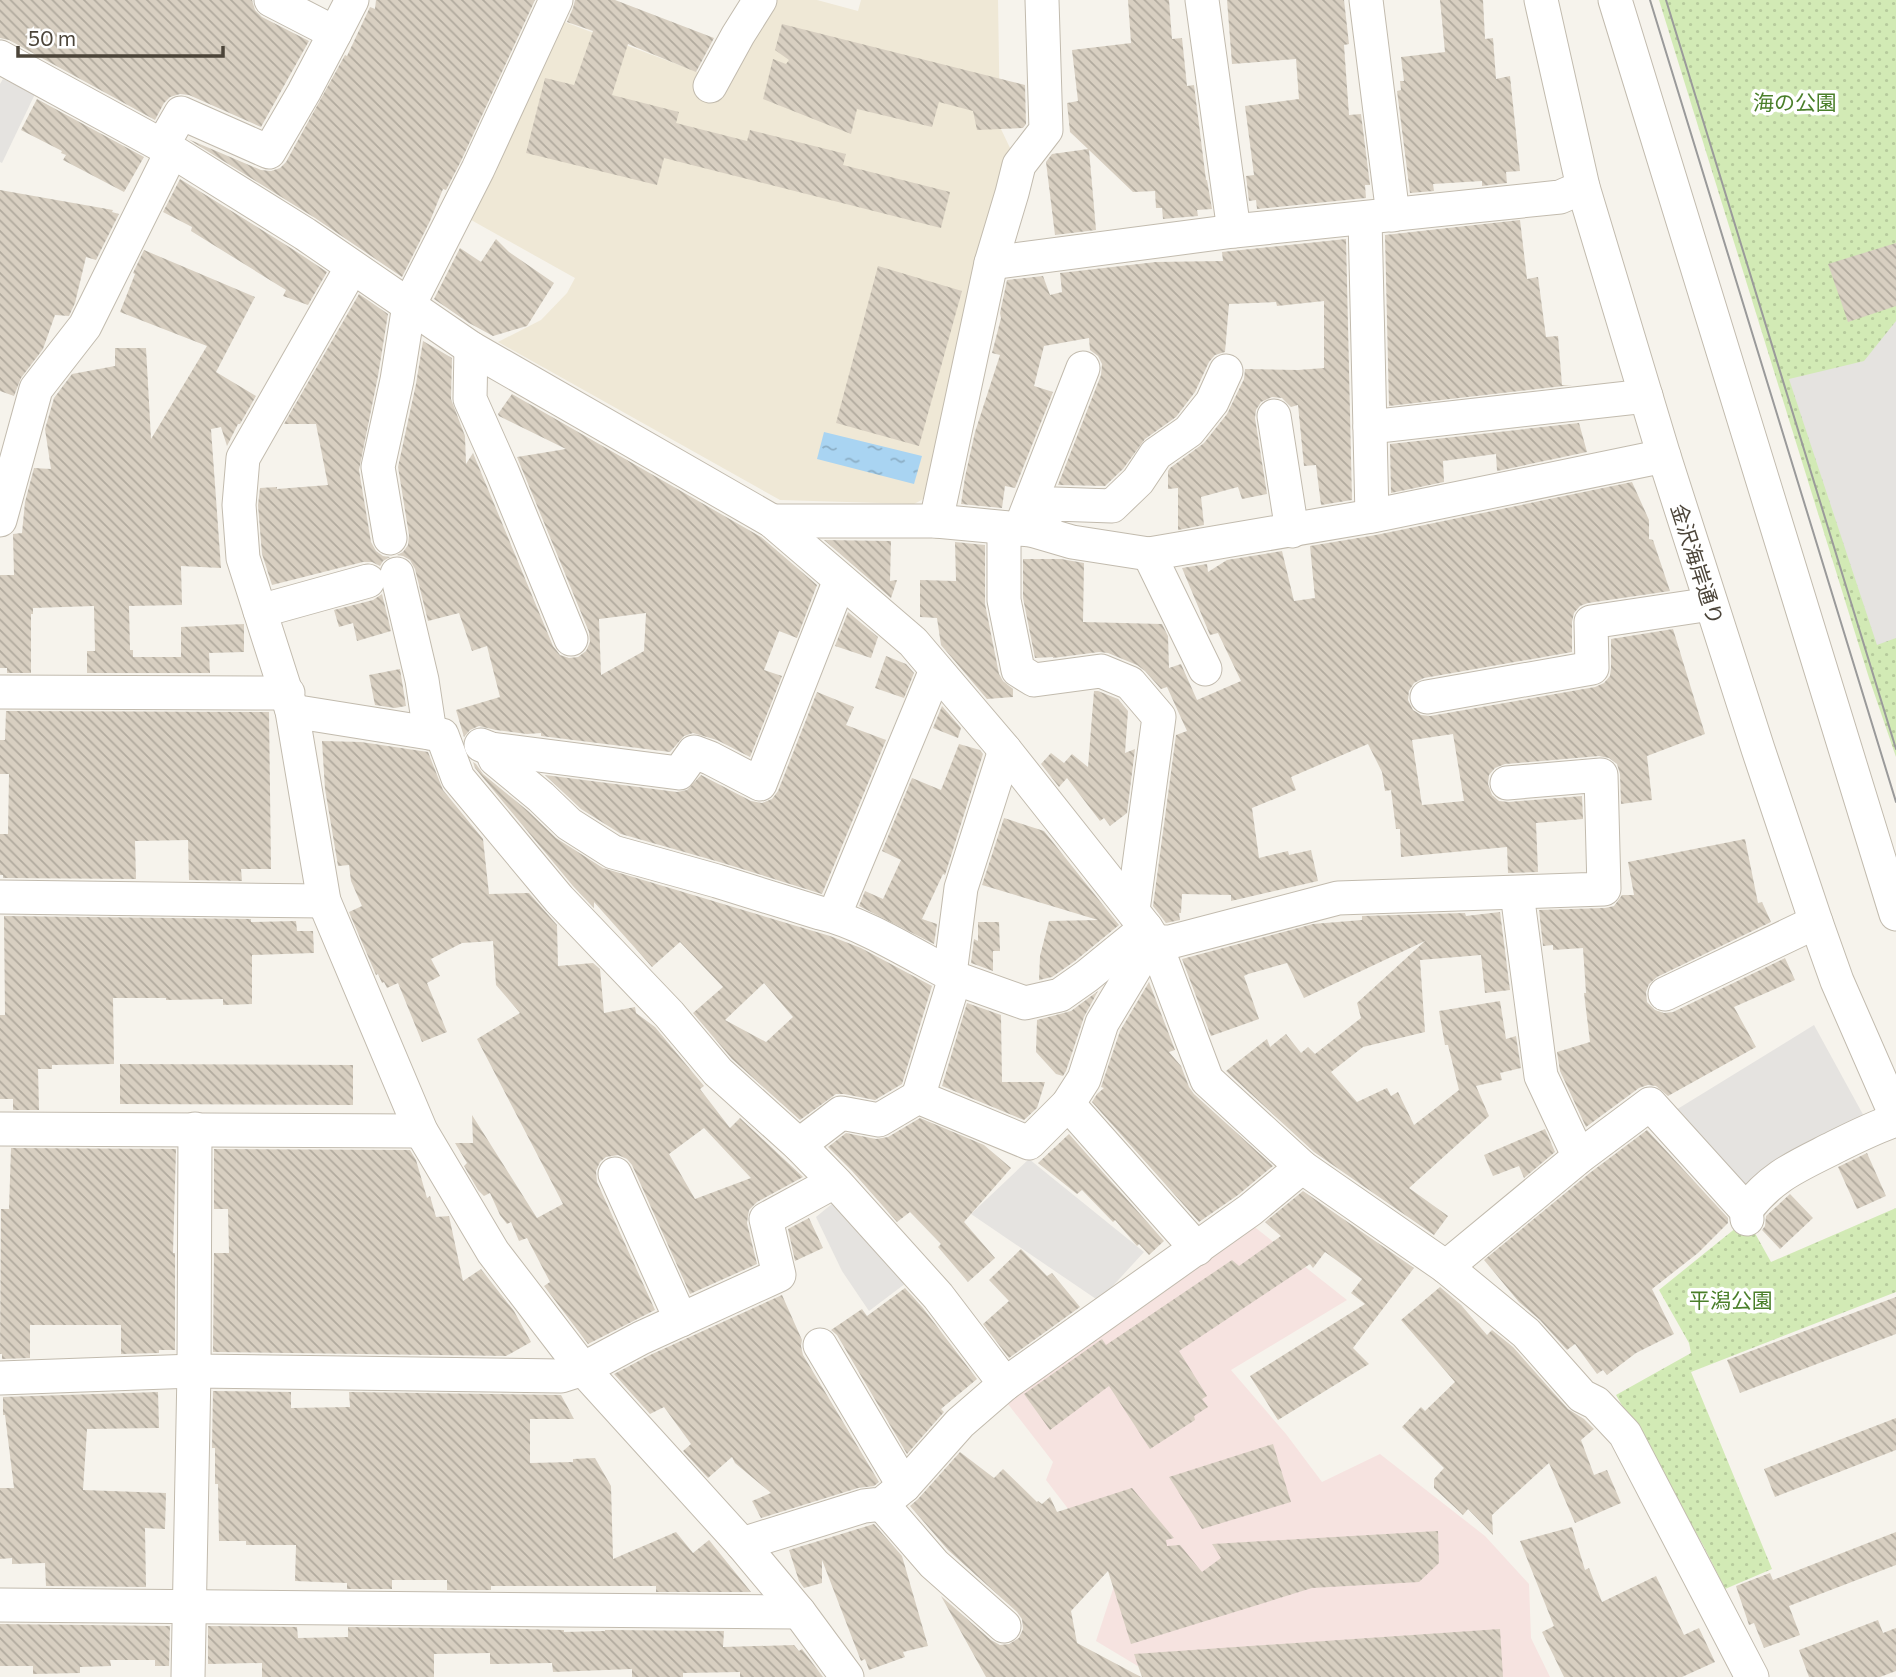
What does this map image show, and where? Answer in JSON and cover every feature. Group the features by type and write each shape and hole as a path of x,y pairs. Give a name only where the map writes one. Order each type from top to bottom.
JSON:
{"street":[{"path":"271,0 335,33"},
{"path":"0,520 36,389 85,326 181,113 269,152 352,0"},
{"path":"390,538 378,467 397,380 409,305 478,169 556,0"},
{"path":"710,86 760,0"},
{"path":"936,521 991,263 1018,165 1045,130 1042,0"},
{"path":"1202,0 1234,231"},
{"path":"1366,0 1379,217 1370,427 1372,516"},
{"name":"金沢海岸通り","path":"1541,0 1583,187 1664,456 1816,922 1837,981 1896,1118"},
{"path":"1615,0 1896,914"},
{"path":"0,57 167,148 305,234 471,348 772,521 912,642 1005,750 1145,927 1207,1080 1302,1167 1446,1267 1526,1333 1582,1396 1596,1403 1625,1434 1752,1677"},
{"path":"991,263 1234,231 1560,197 1583,187"},
{"path":"352,267 243,458 239,505 243,558 290,702 324,901 421,1131 493,1252 583,1368 742,1544 799,1612 847,1677"},
{"path":"471,348 470,399 571,639"},
{"path":"918,1097 1028,1143 1068,1104 1084,1079 1102,1023 1147,948 1145,927 1158,717 1130,683 1101,671 1034,680 1018,670 1004,600 1019,529 1083,368"},
{"path":"1019,529 1055,504 1112,506 1138,481 1156,454 1189,430 1212,401 1226,371"},
{"path":"1370,427 1646,396"},
{"path":"1274,416 1292,531"},
{"path":"772,521 936,521 1019,529 1072,542 1149,554 1372,516 1664,456"},
{"path":"1149,554 1205,669"},
{"path":"260,611 382,577 422,680 436,734 458,778 559,899 669,1014 719,1072 799,1145 938,1296 1005,1384"},
{"path":"0,692 290,702 436,734 464,737 491,749 679,773 694,751 760,785 839,580"},
{"path":"1427,697 1592,668 1591,622 1711,604"},
{"path":"834,916 936,670"},
{"path":"491,749 495,759 569,824 613,852 834,916 953,976 1025,1003 1060,995 1145,927"},
{"path":"799,1145 841,1113 879,1120 918,1097 953,976 961,888 1005,750"},
{"path":"1145,927 1170,942 1338,898 1604,889 1601,775 1507,783"},
{"path":"1517,893 1541,1076 1579,1157"},
{"path":"0,898 324,901"},
{"path":"1665,994 1816,922"},
{"path":"1068,1104 1196,1249"},
{"path":"1446,1267 1579,1157 1650,1104 1747,1214 1759,1193 1785,1172 1896,1118"},
{"path":"0,1129 421,1131"},
{"path":"188,1677 195,1129"},
{"path":"742,1544 893,1495 960,1423 1005,1384 1250,1210 1302,1167"},
{"path":"615,1174 681,1320"},
{"path":"0,1378 194,1371 561,1376 779,1275 766,1219 834,1182"},
{"path":"820,1345 893,1495 934,1564 1004,1626"},
{"path":"0,1605 799,1612"}],"shaded area":[{"path":"769,0 817,0 858,11 861,0 998,0 1000,127 1011,150 929,496 914,504 780,500 498,342 541,320 567,293 575,278 464,216 562,21 727,83"},
{"path":"3,79 35,94 2,163 0,84"},
{"path":"1896,321 1896,638 1877,645 1789,379 1864,361"},
{"path":"1814,1025 1866,1120 1747,1200 1671,1113"},
{"path":"1029,1159 1144,1252 1099,1301 971,1214"},
{"path":"838,1199 910,1280 869,1311 842,1271 816,1217"},
{"path":"1247,1221 1347,1300 1231,1370 1286,1434 1322,1482 1380,1454 1485,1536 1529,1584 1531,1638 1550,1677 1156,1677 1096,1641 1118,1574 1046,1480 1053,1462 1001,1395"}],"green space":[{"name":"海の公園","path":"1659,0 1896,0 1896,757 1869,678"},
{"name":"平潟公園","path":"1896,1208 1896,1292 1691,1372 1772,1569 1725,1589 1703,1545 1616,1395 1691,1353 1689,1343 1659,1290 1747,1219 1771,1262"}],"water":[{"path":"824,432 922,456 914,484 817,459"}],"building":[{"path":"0,0 252,0 255,10 262,17 309,41 261,127 189,95 180,94 170,97 164,103 155,120 9,40 0,38"},
{"path":"376,0 535,0 461,161 446,190 443,189 402,277 315,218 188,139 261,170 280,168 286,162 345,55 347,56 370,7 375,9"},
{"path":"575,0 615,0 714,38 696,72 628,44 612,95 679,112 676,123 747,141 750,130 846,154 843,165 950,192 941,228 664,158 657,185 526,153 545,78 574,85 593,31 567,22"},
{"path":"1128,0 1169,0 1172,39 1182,38 1187,86 1194,85 1212,209 1197,210 1198,216 1163,219 1162,208 1156,208 1155,191 1133,192 1089,150 1096,230 1055,235 1046,162 1052,154 1088,149 1070,132 1067,103 1078,101 1072,50 1131,43"},
{"path":"1227,0 1344,0 1349,44 1344,45 1349,115 1361,114 1370,185 1365,185 1366,198 1257,209 1256,200 1249,201 1246,176 1254,175 1245,106 1299,99 1296,59 1232,64"},
{"path":"1440,0 1483,0 1485,39 1493,38 1496,79 1510,76 1520,171 1506,172 1507,183 1482,186 1482,181 1433,184 1434,191 1410,193 1397,91 1401,90 1400,81 1404,81 1401,57 1445,52"},
{"path":"782,24 1025,85 1026,124 1023,128 977,130 973,111 939,102 932,127 857,109 851,134 763,99 773,59 786,64 789,60 775,50"},
{"path":"37,99 144,157 124,192 63,160 66,155 61,153 62,151 21,130"},
{"path":"180,179 327,272 308,305 283,296 286,290 191,231 192,227 163,212"},
{"path":"0,190 113,210 112,212 119,214 96,260 86,257 75,303 69,316 55,315 43,349 21,378 14,396 0,391"},
{"path":"1520,220 1527,279 1538,277 1546,337 1558,336 1562,385 1572,385 1389,406 1385,235"},
{"path":"496,239 509,252 554,283 527,326 493,336 434,299 460,248 481,262"},
{"path":"1346,239 1352,500 1321,505 1316,465 1304,466 1298,405 1291,407 1282,398 1272,397 1261,402 1255,418 1267,494 1242,499 1238,487 1201,497 1204,525 1178,530 1178,488 1168,489 1168,471 1204,443 1227,414 1244,379 1245,369 1324,368 1324,301 1277,306 1276,302 1229,304 1225,352 1215,355 1209,362 1195,392 1176,417 1145,439 1123,469 1105,486 1058,485 1101,375 1102,364 1098,356 1090,350 1089,338 1044,346 1034,386 1053,392 1015,488 1005,486 1002,508 961,504 975,432 1000,355 992,353 1007,280 1043,276 1050,295 1062,292 1060,273 1156,262 1223,261 1222,252"},
{"path":"1896,243 1896,306 1848,322 1828,264"},
{"path":"144,250 255,297 216,372 256,396 227,446 221,427 211,429 221,568 181,566 182,605 129,606 130,650 133,650 133,657 181,657 181,627 244,624 244,652 209,653 210,673 87,673 87,651 95,651 94,606 33,608 31,673 7,673 7,668 0,668 0,575 14,575 13,534 22,533 25,502 34,468 51,469 45,429 54,398 72,374 115,366 115,348 146,348 151,439 207,346 120,312"},
{"path":"878,266 962,291 919,446 836,423"},
{"path":"359,294 388,314 359,470 371,542 376,551 390,557 380,566 363,562 272,585 262,554 258,505 260,488 328,485 316,424 284,424"},
{"path":"423,341 452,358 451,399 465,436 466,464 473,453 553,646 560,655 578,657 586,651 590,642 589,632 517,457 566,449 499,416 512,394 761,537 817,585 797,638 779,631 764,670 782,676 750,757 717,740 693,733 684,736 670,752 479,726 464,737 456,710 500,697 487,646 472,651 459,613 428,621 415,569 410,560 397,555 408,545 409,535 398,467","holes":["646,613 644,651 601,675 599,619"]},
{"path":"1579,423 1587,452 1497,471 1496,454 1443,461 1444,482 1391,493 1390,444"},
{"path":"1632,482 1649,520 1649,539 1653,540 1670,591 1580,606 1574,613 1572,622 1572,652 1424,678 1414,683 1408,700 1413,710 1430,716 1595,687 1610,676 1611,639 1673,629 1705,734 1647,756 1652,800 1621,804 1620,774 1617,764 1609,758 1599,756 1505,764 1495,768 1489,775 1488,784 1492,795 1499,801 1582,796 1583,819 1536,823 1538,872 1508,873 1507,847 1401,857 1400,829 1396,829 1391,790 1385,791 1382,772 1368,744 1291,777 1296,790 1252,808 1259,858 1288,851 1289,855 1311,850 1318,881 1231,901 1231,895 1182,894 1180,920 1166,923 1153,906 1176,735 1187,731 1167,687 1161,689 1137,665 1099,652 1035,658 1023,598 1023,559 1061,559 1084,563 1083,622 1162,624 1168,636 1169,668 1181,664 1197,700 1241,681 1218,633 1210,635 1182,568 1207,564 1208,572 1227,560 1282,551 1294,601 1315,598 1310,546","holes":["1453,734 1464,801 1422,805 1412,740"]},
{"path":"824,540 891,541 890,581 897,580 891,598"},
{"path":"955,542 985,545 985,604 999,674 1013,689 1013,697 987,699 941,645 937,618 920,617 920,580 956,581"},
{"path":"382,594 391,631 357,641 353,623 339,627 334,610 373,600"},
{"path":"848,612 878,637 871,658 835,646"},
{"path":"886,656 906,664 914,673 904,698 875,688"},
{"path":"400,669 406,706 395,708 375,705 369,675"},
{"path":"1094,691 1118,699 1128,711 1125,753 1135,749 1127,813 1110,826 1104,818 1100,821 1067,778 1059,787 1041,764 1051,753 1064,763 1072,754 1088,767"},
{"path":"817,692 854,707 846,725 886,740 822,894 621,834 581,809 545,775 677,792 687,790 701,775 751,801 762,803 772,799 778,791"},
{"path":"942,706 961,728 958,738 933,728"},
{"path":"6,711 269,712 271,869 241,869 242,881 189,880 188,840 135,841 136,879 3,878 3,875 0,875 0,834 8,834 9,774 0,774 0,740 5,740"},
{"path":"322,741 361,742 428,752 443,790 483,839 489,894 529,893 557,925 558,966 593,963 600,969 604,1013 635,1007 636,1013 655,1027 704,1086 700,1089 730,1128 740,1118 803,1177 757,1202 749,1210 747,1223 757,1264 690,1294 632,1165 618,1155 606,1157 596,1171 597,1182 655,1310 588,1344 544,1286 550,1282 527,1238 519,1241 511,1222 507,1224 500,1215 490,1193 484,1196 478,1190 455,1143 473,1143 472,1115 537,1218 563,1204 477,1039 520,1013 496,985 493,941 462,943 431,959 440,976 427,983 447,1032 422,1042 398,983 387,988 378,974 376,975 349,912 362,906 351,881 349,865 338,866 325,789","holes":["704,1128 751,1178 695,1199 669,1154"]},
{"path":"959,744 980,750 983,754 945,875 943,874 922,919 937,924 934,944 859,906 865,891 883,899 901,860 882,851 912,778 941,790"},
{"path":"473,762 556,838 603,868 830,936 861,948 932,986 902,1084 875,1100 836,1094 800,1120 732,1059 693,1013 723,987 680,942 652,967 594,902 594,908 573,886 475,768","holes":["764,983 793,1017 766,1042 725,1020"]},
{"path":"1004,818 1044,831 1119,925 1052,977 1039,980 1040,956 1049,921 1098,920 982,885"},
{"path":"1745,839 1758,903 1762,902 1771,922 1657,977 1649,984 1647,1002 1655,1010 1673,1012 1785,958 1795,980 1734,1007 1756,1047 1668,1096 1656,1086 1639,1088 1586,1127 1560,1071 1557,1052 1590,1042 1584,993 1583,948 1553,950 1553,945 1543,946 1539,910 1614,906 1622,895 1634,895 1628,862"},
{"path":"1500,912 1510,990 1485,993 1481,955 1420,960 1425,1032 1363,1047 1331,1072 1357,1102 1387,1088 1391,1096 1398,1092 1414,1125 1459,1090 1448,1045 1445,1045 1439,1011 1500,1001 1506,1039 1516,1036 1521,1068 1500,1073 1502,1080 1476,1086 1489,1116 1409,1188 1448,1216 1434,1235 1314,1152 1226,1071 1267,1039 1270,1047 1286,1034 1301,1053 1308,1047 1315,1054 1361,1018 1357,1003 1425,941 1304,998 1287,963 1248,974 1244,976 1259,1019 1211,1036 1182,959 1313,924 1362,920 1362,916 1465,913 1466,916"},
{"path":"4,916 296,921 297,931 313,931 314,953 252,955 252,1004 223,1005 223,999 113,998 114,1064 52,1065 52,1069 38,1069 39,1110 13,1110 13,1099 0,1099 0,1015 5,1015"},
{"path":"978,922 999,922 1000,951 993,951 993,971 971,963 974,939 978,941"},
{"path":"1149,982 1175,1050 1169,1052 1181,1066 1189,1087 1273,1166 1199,1222 1092,1102 1104,1088 1101,1087 1120,1031"},
{"path":"1098,991 1084,1017 1066,1071 1063,1076 1056,1074 1036,1052 1037,1020 1071,1011"},
{"path":"967,1003 1001,1015 1002,1082 1045,1082 1037,1108 1024,1120 942,1086"},
{"path":"120,1064 353,1065 353,1105 120,1104"},
{"path":"920,1118 984,1145 1011,1168 964,1222 995,1258 968,1282 938,1247 941,1244 910,1212 897,1222 828,1147 846,1133 876,1139 888,1137"},
{"path":"1545,1129 1555,1152 1524,1178 1519,1166 1493,1176 1484,1155"},
{"path":"1647,1130 1728,1218 1728,1223 1698,1253 1652,1289 1674,1334 1636,1353 1607,1375 1603,1370 1597,1374 1575,1344 1567,1350 1540,1320 1519,1302 1484,1260"},
{"path":"1069,1134 1164,1241 1149,1255 1082,1190 1077,1194 1038,1163"},
{"path":"11,1148 176,1149 173,1253 175,1350 121,1354 121,1325 30,1325 30,1358 2,1359 1,1209 9,1209"},
{"path":"214,1149 410,1150 436,1217 449,1216 463,1281 481,1269 514,1311 531,1342 506,1356 213,1352 214,1253 229,1253 228,1209 214,1209"},
{"path":"1867,1153 1886,1196 1857,1209 1838,1167"},
{"path":"1303,1191 1414,1268 1353,1348 1369,1364 1278,1420 1250,1376 1365,1304 1351,1293 1362,1279 1325,1252 1313,1268 1310,1264 1179,1351 1207,1396 1202,1399 1208,1407 1194,1416 1195,1420 1150,1449 1109,1386 1050,1430 1024,1394 1102,1339 1106,1345 1232,1260 1239,1266 1281,1236 1265,1222"},
{"path":"1790,1194 1813,1218 1780,1249 1762,1230 1766,1216"},
{"path":"809,1218 823,1248 795,1261 788,1229"},
{"path":"1021,1249 1047,1276 1052,1273 1080,1307 1009,1358 983,1324 1009,1301 989,1280"},
{"path":"1440,1287 1461,1305 1487,1335 1492,1330 1513,1347 1568,1409 1594,1429 1581,1440 1594,1475 1607,1470 1621,1503 1575,1523 1549,1463 1492,1515 1493,1535 1468,1509 1463,1515 1434,1488 1434,1479 1444,1468 1402,1427 1421,1407 1425,1411 1455,1382 1401,1320"},
{"path":"905,1288 977,1379 941,1409 944,1412 907,1454 837,1335 831,1330 862,1309 867,1316"},
{"path":"782,1295 802,1340 803,1355 879,1482 874,1486 858,1488 761,1518 752,1501 771,1493 735,1463 732,1457 708,1478 683,1451 691,1444 664,1407 650,1414 614,1374"},
{"path":"1896,1297 1896,1334 1740,1393 1727,1360"},
{"path":"213,1391 291,1392 291,1408 350,1407 349,1392 561,1395 574,1419 530,1419 530,1463 573,1462 573,1459 595,1458 611,1486 613,1559 676,1532 693,1553 709,1540 751,1592 656,1592 656,1586 491,1586 491,1590 447,1590 447,1580 392,1580 392,1589 347,1589 347,1583 295,1581 296,1545 246,1545 246,1541 219,1541 218,1484 215,1484 215,1448 212,1448"},
{"path":"158,1392 159,1428 87,1429 83,1490 166,1493 165,1529 145,1528 146,1587 46,1586 45,1563 12,1564 12,1558 0,1559 0,1488 14,1488 3,1415 3,1397"},
{"path":"1896,1418 1896,1450 1775,1497 1764,1469"},
{"path":"1273,1444 1291,1502 1202,1529 1169,1477"},
{"path":"960,1452 994,1478 1003,1469 1037,1502 1042,1504 1050,1497 1057,1512 1132,1488 1174,1538 1166,1540 1167,1546 1180,1545 1202,1572 1221,1558 1212,1544 1438,1531 1439,1563 1419,1582 1312,1588 1131,1644 1108,1571 1071,1611 1077,1643 1141,1677 986,1677 941,1596 1000,1645 1009,1644 1019,1638 1023,1629 1022,1619 948,1550 910,1506"},
{"path":"874,1524 902,1556 928,1646 903,1652 905,1657 869,1670 865,1659 861,1661 822,1560 822,1583 804,1588 789,1550"},
{"path":"1572,1527 1585,1570 1589,1568 1602,1602 1656,1576 1684,1635 1699,1628 1715,1662 1682,1677 1564,1677 1542,1632 1554,1626 1520,1541"},
{"path":"1896,1532 1896,1565 1789,1606 1800,1635 1764,1648 1754,1623 1749,1625 1736,1586 1770,1573 1773,1580"},
{"path":"1878,1620 1883,1633 1896,1628 1896,1671 1880,1677 1809,1677 1799,1650"},
{"path":"0,1624 170,1626 169,1666 155,1666 155,1660 110,1660 111,1666 80,1667 80,1673 33,1674 33,1666 0,1666"},
{"path":"208,1626 297,1627 298,1638 348,1637 348,1627 564,1632 724,1631 723,1647 794,1645 799,1651 802,1649 823,1677 740,1677 740,1672 683,1673 683,1677 632,1677 632,1669 553,1672 552,1663 490,1664 490,1653 434,1654 434,1677 262,1677 262,1663 208,1664"},
{"path":"1500,1629 1503,1677 1142,1677 1134,1654"}],"tram line":[{"path":"1650,0 1896,802"},
{"path":"1666,0 1896,749"}]}
